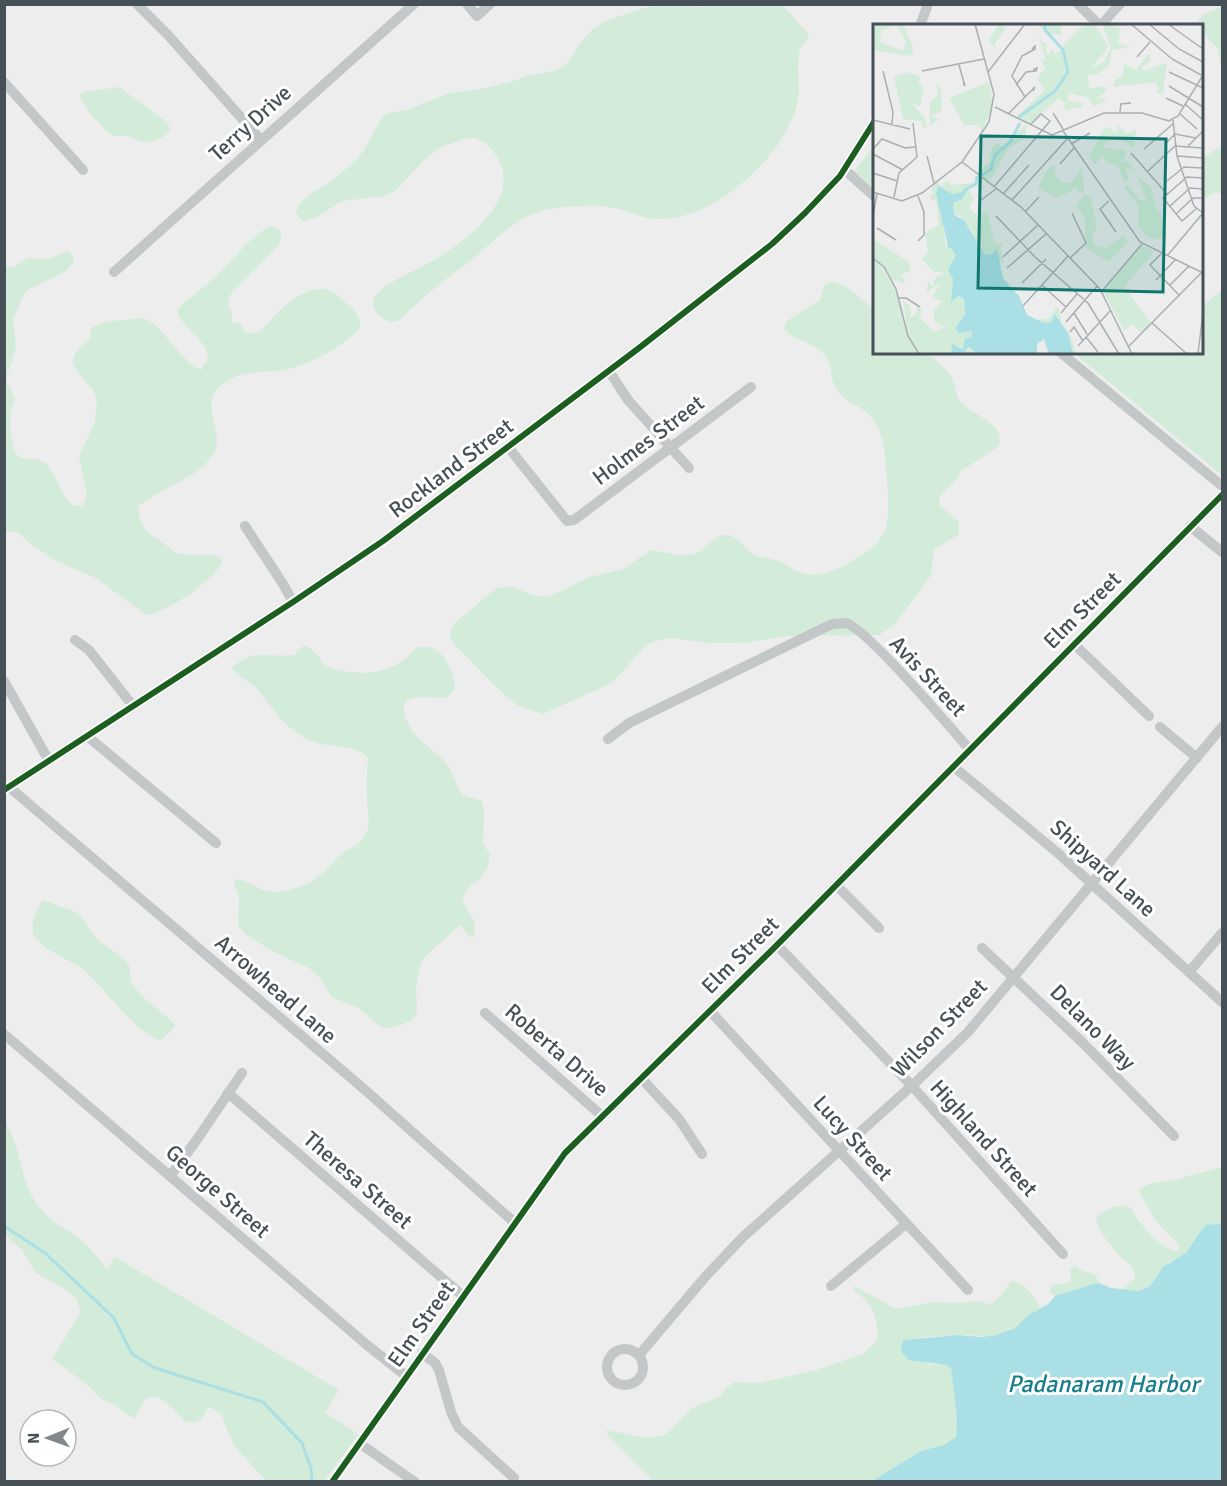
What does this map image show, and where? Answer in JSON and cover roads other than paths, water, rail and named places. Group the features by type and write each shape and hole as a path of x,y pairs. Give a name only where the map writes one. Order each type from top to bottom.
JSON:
{"street":[{"path":"137,4 168,35 261,140"},
{"name":"Terry Drive","path":"114,272 414,4"},
{"path":"467,4 477,16 490,4"},
{"path":"922,21 928,4"},
{"path":"1078,4 1098,24"},
{"path":"1102,24 1120,4"},
{"path":"4,82 83,170"},
{"name":"Rockland Street","path":"7,788 293,602 383,541 509,448 772,244 823,195 845,170 873,124"},
{"path":"845,170 873,195"},
{"path":"1062,354 1222,486"},
{"path":"609,371 628,400 689,468"},
{"name":"Holmes Street","path":"509,448 567,520 574,520 751,387"},
{"name":"Elm Street","path":"332,1482 565,1153 777,945 1222,495"},
{"path":"245,526 293,602"},
{"path":"1190,526 1222,552"},
{"name":"Avis Street","path":"608,739 629,723 832,624 845,623 856,629 886,658 970,750"},
{"path":"75,640 89,650 133,706"},
{"path":"1074,644 1149,716"},
{"path":"4,681 49,760"},
{"path":"1160,727 1197,758"},
{"name":"Wilson Street","path":"639,1355 706,1276 743,1237 912,1086 968,1032 1222,727"},
{"path":"87,736 216,843"},
{"name":"Shipyard Lane","path":"954,767 1025,825 1222,1002"},
{"name":"Arrowhead Lane","path":"7,788 364,1089 515,1223"},
{"path":"836,885 879,928"},
{"path":"1190,972 1222,933"},
{"name":"Highland Street","path":"777,945 912,1086 1063,1254"},
{"name":"Delano Way","path":"982,948 1082,1042 1174,1136"},
{"name":"Lucy Street","path":"710,1011 968,1290"},
{"name":"Roberta Drive","path":"485,1013 602,1116"},
{"name":"George Street","path":"4,1034 406,1376"},
{"path":"171,1175 242,1072"},
{"path":"641,1078 679,1119 702,1154"},
{"name":"Theresa Street","path":"228,1093 463,1296"},
{"path":"831,1286 906,1224"},
{"path":"422,1353 435,1363 439,1370 451,1412 458,1426 514,1478"},
{"path":"359,1443 415,1482"}],"water":[{"name":"Padanaram Harbor","path":"1209,1223 1222,1224 1222,1481 872,1481 921,1451 944,1445 956,1437 957,1419 951,1368 947,1365 908,1360 901,1351 903,1340 959,1335 981,1337 997,1335 1015,1328 1027,1316 1048,1304 1055,1296 1099,1283 1111,1288 1139,1291 1150,1286 1163,1267 1186,1253 1202,1229"}],"waterway":[{"path":"4,1226 45,1253 114,1318 132,1354 155,1368 263,1402 302,1443 311,1468 312,1482"}]}
